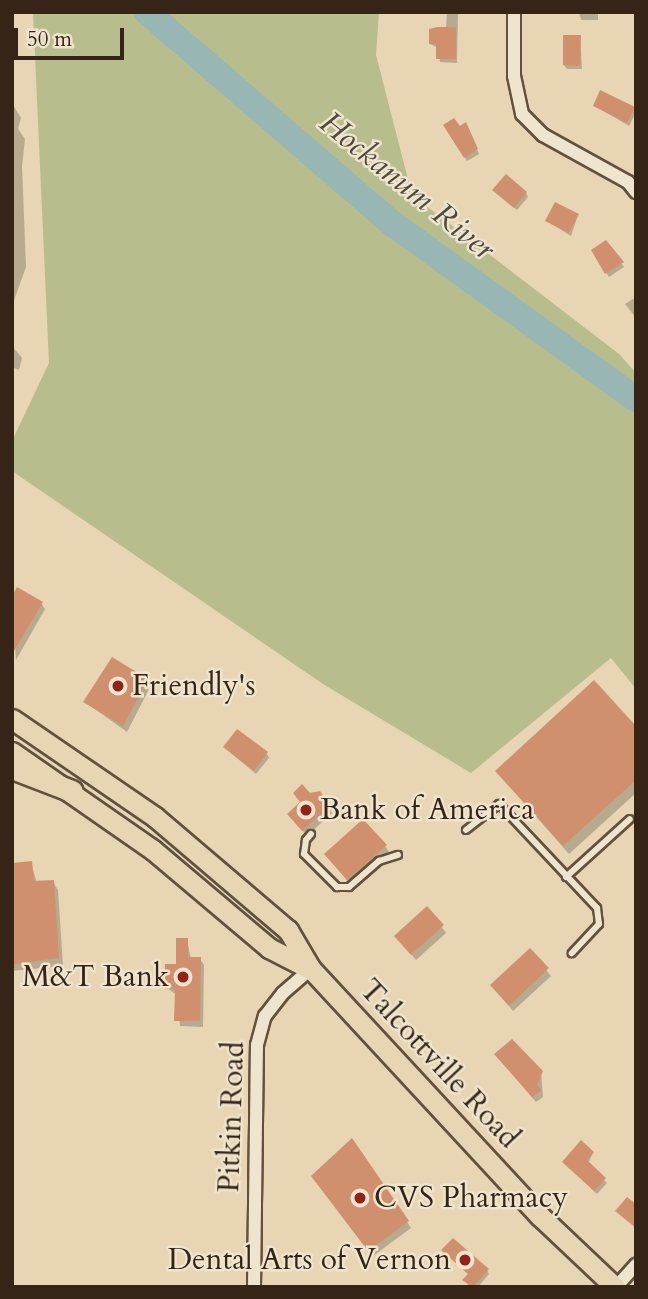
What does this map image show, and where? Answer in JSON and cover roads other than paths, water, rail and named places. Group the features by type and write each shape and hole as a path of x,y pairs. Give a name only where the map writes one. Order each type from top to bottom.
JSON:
{"highway":[{"path":"12,768 72,791"}],"main road":[{"name":"Talcottville Road","path":"12,719 123,793 221,870 288,930 311,969 524,1200 615,1287"},
{"name":"Talcottville Road","path":"12,752 72,791 153,850 268,948 311,969"}],"street":[{"path":"514,12 514,76 522,114 543,135 628,182 636,192"},
{"name":"Pitkin Road","path":"254,1287 257,1045 265,1016 283,993 311,969"},
{"path":"615,1287 636,1265"}],"lane":[{"path":"466,830 499,804 597,908 599,924 572,953"},
{"path":"566,877 630,820"},
{"path":"312,834 306,840 304,854 337,887 349,887 379,861 398,855"}],"waterway":[{"name":"Hockanum River","path":"147,12 393,224 636,399"}],"place":[{"name":"Friendly's","path":"118,686"},
{"name":"Bank of America","path":"306,810"},
{"name":"M&T Bank","path":"183,977"},
{"name":"CVS Pharmacy","path":"360,1198"},
{"name":"Dental Arts of Vernon","path":"465,1260"}]}
